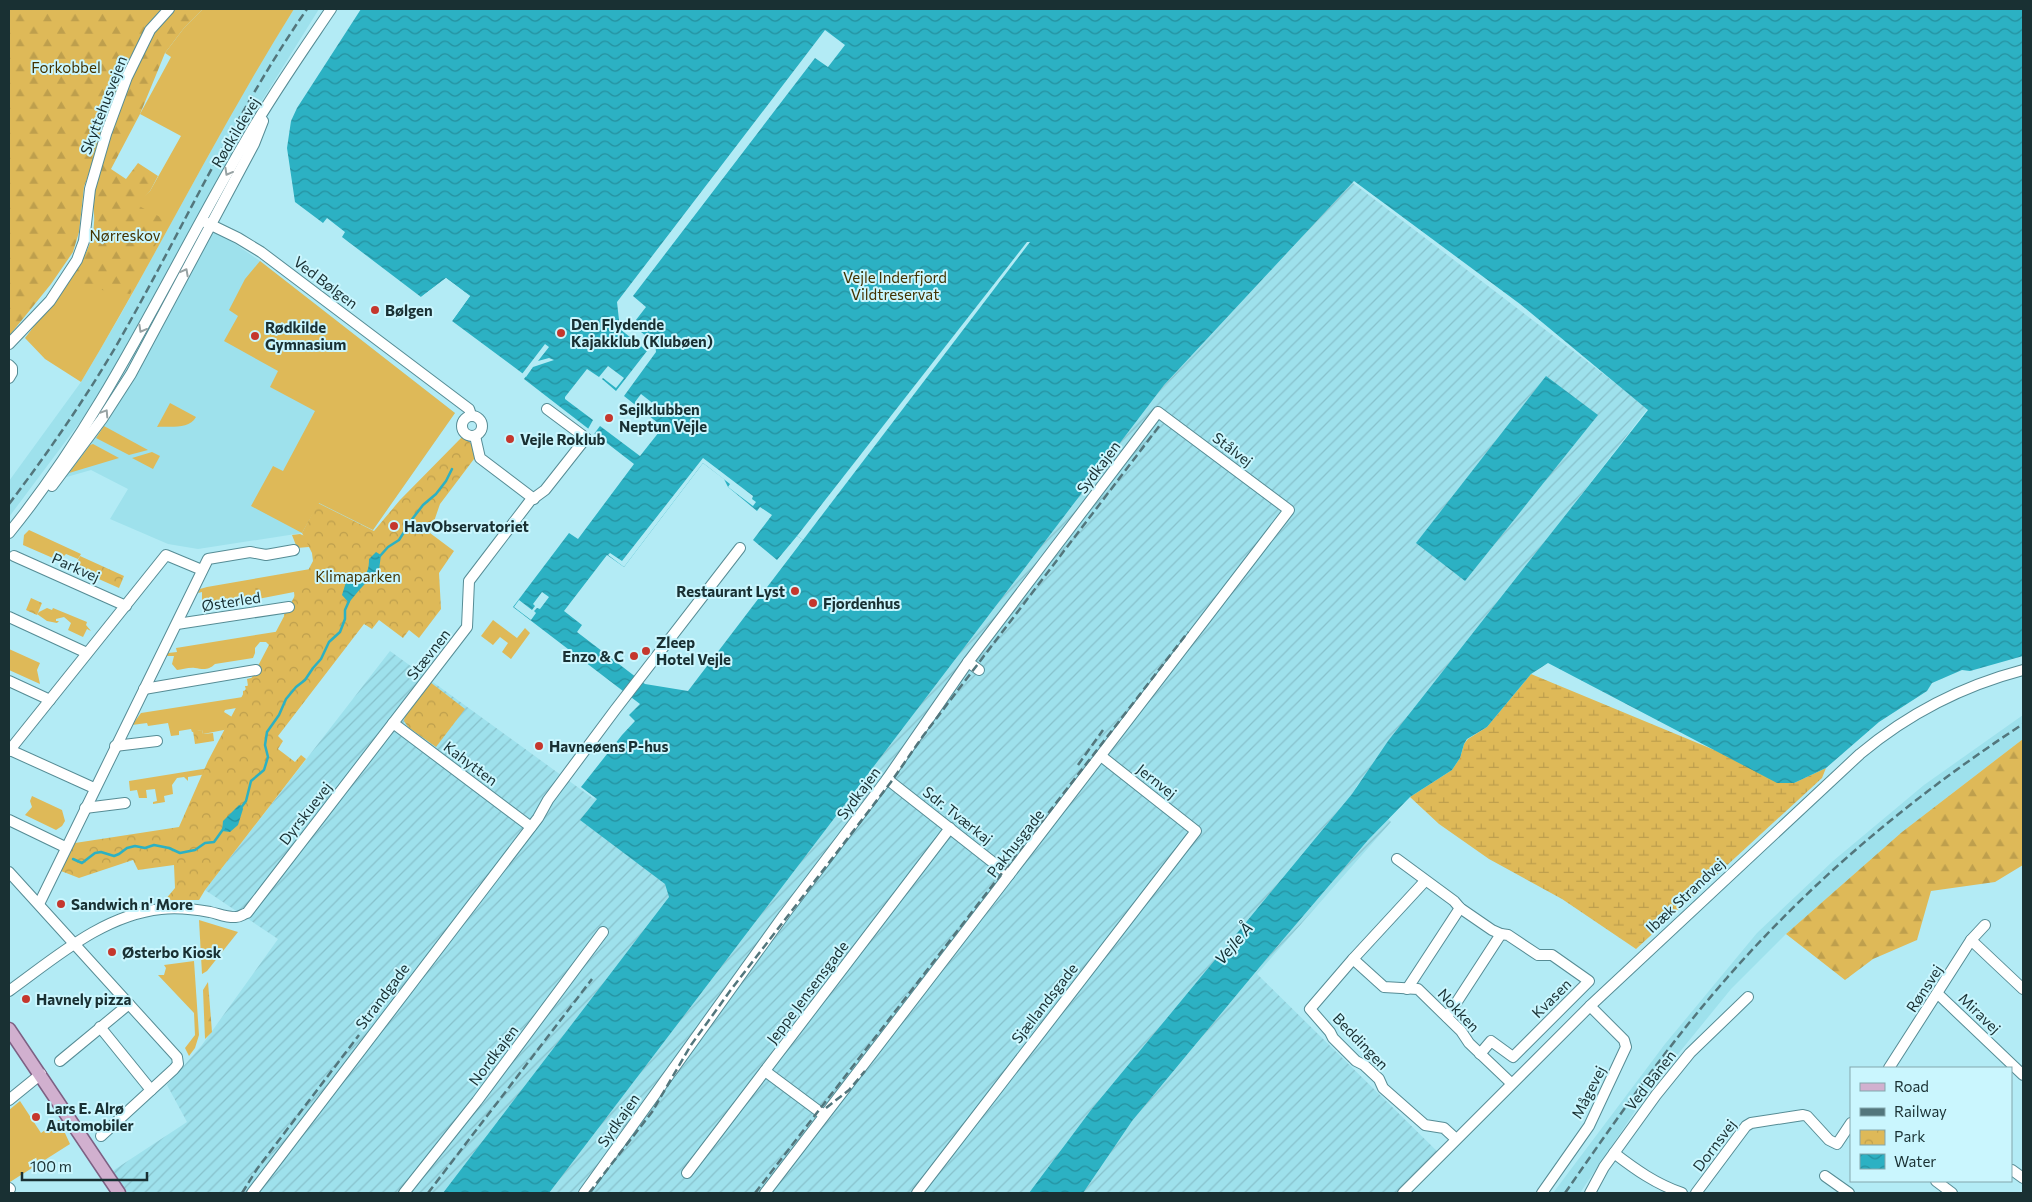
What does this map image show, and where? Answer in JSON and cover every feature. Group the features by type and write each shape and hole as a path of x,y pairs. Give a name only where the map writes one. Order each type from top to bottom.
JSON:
{"main road":[{"path":"9,1028 119,1193"}],"street":[{"name":"Skyttehusvejen","path":"9,344 50,301 68,277 77,260 84,241 90,189 106,134 127,77 150,30 169,9"},
{"name":"Rødkildevej","path":"9,533 31,506 94,415 206,222 245,141 331,9"},
{"name":"Ved Bølgen","path":"206,222 261,252 469,409 471,415"},
{"path":"9,365 12,368 9,378"},
{"name":"Stævnen","path":"394,723 467,627 469,581 534,499 546,490 586,438 547,409"},
{"name":"Stålvej","path":"1158,412 1289,510"},
{"name":"Sydkajen","path":"584,1193 724,998 887,779 968,662 1158,412"},
{"path":"471,415 479,418 483,425 480,432 475,436 466,434 462,427 464,419 471,415"},
{"path":"475,436 480,458 534,499"},
{"name":"Pakhusgade","path":"765,1193 1289,510"},
{"name":"Strandgade","path":"252,1193 538,818 566,775 639,678 740,548"},
{"name":"Østerled","path":"39,904 65,847 208,558 250,552 266,555 294,550"},
{"path":"94,788 9,751 166,555 202,570"},
{"name":"Parkvej","path":"14,556 126,606"},
{"name":"Østerled","path":"177,624 289,607"},
{"path":"9,616 88,653"},
{"path":"968,662 979,670"},
{"path":"144,690 256,670"},
{"name":"Ibæk Strandvej","path":"1403,1193 1590,1006 1770,836 1870,745 1916,713 1948,696 1969,687 2023,670"},
{"path":"9,681 50,700"},
{"name":"Kahytten","path":"394,723 531,827"},
{"name":"Dyrskuevej","path":"75,944 112,922 138,913 161,909 186,908 237,918 247,913 394,723"},
{"path":"115,746 156,740"},
{"name":"Jernvej","path":"1101,756 1196,831"},
{"name":"Sdr. Tværkaj","path":"887,779 1009,875"},
{"path":"85,808 125,803"},
{"path":"9,820 65,847"},
{"name":"Jeppe Jensensgade","path":"687,1173 950,828"},
{"name":"Sjællandsgade","path":"916,1193 1196,831"},
{"name":"Kvasen","path":"1397,859 1454,901 1460,908 1501,934 1508,935 1538,955 1552,955 1590,981 1513,1056 1491,1042 1480,1054"},
{"path":"9,872 177,1057 178,1064 101,1136"},
{"name":"Beddingen","path":"1425,881 1310,1009 1356,1062 1364,1064 1379,1079 1383,1088 1425,1125 1444,1128 1456,1139"},
{"path":"1407,989 1460,908"},
{"name":"Rønsvej","path":"1890,1067 1971,940 1985,925"},
{"name":"Nordkajen","path":"404,1193 477,1101 603,932"},
{"path":"1446,1017 1501,934"},
{"path":"1971,940 2023,990"},
{"path":"9,991 75,944"},
{"name":"Nokken","path":"1353,959 1384,988 1418,989 1461,1031 1469,1043 1511,1083"},
{"name":"Miravej","path":"1938,994 2023,1075"},
{"name":"Ved Banen","path":"1590,1193 1614,1153 1690,1053 1748,997"},
{"path":"60,1061 129,1004"},
{"name":"Mågevej","path":"1547,1191 1588,1126 1626,1047 1624,1040 1590,1006"},
{"path":"100,1027 151,1090"},
{"path":"765,1071 824,1116"},
{"path":"9,1100 41,1074"},
{"name":"Dornsvej","path":"1696,1193 1746,1126 1751,1123 1803,1115 1807,1116 1830,1140 1837,1144 1850,1124"},
{"path":"1614,1153 1660,1189 1682,1193"},
{"path":"2012,1170 2023,1178"},
{"path":"1825,1176 1849,1193"},
{"path":"1937,1182 1952,1193"}],"shaded area":[{"path":"294,9 319,9 258,107 106,382 80,422 9,517 9,481 81,382 121,314 252,76"},
{"path":"1284,137 1353,183 1648,408 1356,787 1391,822 1257,974 1443,1157 1407,1193 124,1193 111,1172 187,1122 167,1085 202,1045 278,939 205,890 390,651 594,799 644,738"},
{"name":"Rødkilde Gymnasium","path":"215,230 260,261 455,413 373,530 318,503 302,533 198,549 168,544 110,519 128,489 91,470 63,478"},
{"path":"2023,715 2023,739 1902,832 1786,934 1731,989 1652,1086 1580,1193 1553,1193 1665,1044 1757,933 1833,861 1924,785"}],"green space":[{"name":"Forkobbel","path":"9,9 163,9 147,28 128,62 84,187 79,232 73,252 51,284 9,336"},
{"name":"Forkobbel","path":"174,9 203,9 184,28 165,53 140,114 111,169 126,179 138,163 158,176 150,191 137,205 168,221 130,294 66,285 80,264 91,240 94,220 93,200 96,184 131,79 148,41"},
{"name":"Nørreskov","path":"203,9 294,9 239,101 81,382 45,359 25,338 80,266 91,243 150,191 181,136 140,114 171,57 165,53 184,28"},
{"path":"260,261 455,413 373,530 319,503 302,533 251,506 273,466 283,471 315,411 270,387 278,371 224,341 238,316 229,310 245,279"},
{"path":"170,403 196,417 184,426 157,427"},
{"path":"104,426 148,450 129,455 96,438"},
{"name":"Klimaparken","path":"462,437 472,445 475,451 474,459 440,504 430,533 454,551 439,573 441,609 419,638 409,630 403,638 379,620 372,629 364,624 278,736 283,741 278,749 295,762 301,755 306,759 199,900 165,900 175,888 174,865 138,870 133,860 79,878 61,871 75,843 179,827 208,761 313,561 312,553 302,533 318,503 374,531 400,500"},
{"path":"93,444 119,458 69,473 90,445"},
{"path":"152,452 160,456 153,469 132,458"},
{"path":"29,530 81,554 78,559 66,554 62,562 23,545 24,535"},
{"path":"300,534 322,543 320,546 297,548 292,535"},
{"path":"80,556 124,576 119,588 74,568"},
{"path":"316,568 295,601 294,592 253,600 250,603 230,602 210,605 202,602 202,592 198,593 200,589 207,587"},
{"path":"274,583 276,594 256,597 255,586"},
{"path":"31,598 42,603 37,615 26,610"},
{"path":"47,608 52,610 53,608 87,622 86,625 91,631 87,629 83,637 68,630 71,623 64,617 56,619 56,621 59,621 57,623 47,621 37,614"},
{"path":"294,612 292,624 285,637 270,646 266,642 260,642 255,648 253,658 215,664 205,669 177,670 172,664 174,656 167,656 168,653 177,652 176,648 281,631 281,624 285,623 284,614"},
{"path":"493,620 517,638 525,628 530,633 511,659 502,652 508,643 500,637 493,645 481,636"},
{"path":"9,649 40,663 37,670 40,684 9,670"},
{"path":"1531,674 1794,783 1826,768 1822,778 1636,949 1562,899 1489,859 1439,824 1410,797 1452,770 1460,758 1464,744 1468,739 1487,727"},
{"path":"255,677 242,707 225,710 224,712 232,717 229,729 203,734 202,730 192,732 191,729 179,731 179,735 171,736 168,723 148,726 147,723 132,725 141,713 243,697 243,691 246,690 245,686 248,686 247,679"},
{"path":"430,682 465,709 436,747 408,727 404,721 405,716"},
{"path":"202,730 203,734 213,733 214,741 195,744 193,731"},
{"path":"2023,739 2023,865 1995,882 1931,891 1917,940 1873,959 1845,980 1786,934 1902,832"},
{"path":"209,768 207,774 188,777 188,781 184,777 177,778 172,785 173,794 164,796 165,802 153,804 153,802 157,801 155,789 146,790 147,798 139,798 137,790 130,791 129,781"},
{"path":"32,796 62,810 65,821 62,826 56,830 25,815 32,807 30,801"},
{"path":"199,920 238,932 207,971 202,974"},
{"path":"194,961 199,1035 195,1048 189,1056 185,1048 195,1035 194,1013 158,975 164,975 166,968 164,965"},
{"path":"208,982 212,1032 205,1039 203,990"},
{"path":"20,1101 41,1133 59,1120 70,1144 10,1182 9,1110"}],"water":[{"name":"Vejle Inderfjord Vildtreservat","path":"361,9 2023,9 2023,656 1970,671 1962,670 1932,683 1927,691 1879,722 1826,768 1794,783 1777,783 1548,663 1531,674 1487,727 1467,739 1460,758 1452,770 1410,797 1368,840 1132,1121 1083,1193 1029,1193 1091,1110 1352,794 1388,741 1648,410 1520,304 1354,181 1164,385 549,1193 443,1193 669,897 665,884 580,820 597,799 581,787 635,721 629,715 640,704 513,607 569,533 578,539 634,464 524,379 526,376 452,321 470,296 446,278 421,297 342,237 345,232 327,218 323,223 295,202 287,148 291,121 297,108","holes":["703,463 724,479 728,487 757,511 760,507 772,515 753,540 777,560 797,536 803,540 688,691 645,684 577,632 582,625 564,611 607,555 624,567"]},
{"path":"1546,376 1598,415 1465,581 1416,543"},
{"path":"376,552 381,555 379,570 349,603 342,595 346,582 364,576 368,570 369,559"},
{"path":"239,805 243,809 238,825 230,832 222,831 223,821"}],"pier":[{"path":"825,30 845,45 828,67 815,58 633,296 646,307 632,325 655,343 656,352 624,396 663,427 640,456 600,426 594,434 588,429 593,420 565,399 565,397 587,369 599,377 608,366 624,378 616,388 602,379 616,391 647,351 620,329 617,302"},
{"path":"1027,242 1030,242 803,540 797,536"},
{"path":"446,278 470,296 452,321 450,319 467,297 446,281 423,298 421,297"},
{"path":"545,344 549,347 538,361 549,358 554,360 533,367 526,377 522,374"},
{"path":"641,394 655,405 649,413 635,402"},
{"path":"703,458 753,496 752,499 756,502 753,506 728,487 730,484 703,463 624,567 608,555 610,553 622,561"},
{"path":"542,592 549,597 540,609 537,608 534,611 536,613 531,620 514,607 519,600 532,610 535,606 533,604"}],"waterway":[{"path":"380,556 388,547 399,540 423,505 436,494 446,481 452,469"},
{"path":"240,809 246,801 251,781 264,770 268,757 265,745 267,732 279,715 286,699 305,680 321,659 329,642 340,632 349,601"},
{"path":"73,859 82,863 95,853 101,852 114,856 127,848 135,846 145,848 154,845 169,848 180,853 195,850 205,843 214,842 224,828"}],"railway":[{"path":"9,504 64,428 115,348 231,133 280,50 307,9"},
{"path":"589,1193 652,1112 691,1045 730,991 891,782 923,736 1160,425"},
{"path":"755,1193 1188,632"},
{"path":"1565,1193 1623,1111 1704,1004 1793,908 1865,841 1903,810 1942,780 2023,724"},
{"path":"1078,765 1103,730"},
{"path":"428,1193 592,979"},
{"path":"242,1193 257,1169 359,1035"},
{"path":"826,1108 849,1090 865,1071"}],"place":[{"name":"Bølgen","path":"375,310"},
{"name":"Den Flydende Kajakklub (Klubøen)","path":"561,333"},
{"name":"Rødkilde Gymnasium","path":"255,336"},
{"name":"Sejlklubben Neptun Vejle","path":"609,418"},
{"name":"Vejle Roklub","path":"510,439"},
{"name":"HavObservatoriet","path":"394,526"},
{"name":"Restaurant Lyst","path":"795,591"},
{"name":"Fjordenhus","path":"813,603"},
{"name":"Zleep Hotel Vejle","path":"646,651"},
{"name":"Enzo & C","path":"634,656"},
{"name":"Havneøens P-hus","path":"539,746"},
{"name":"Sandwich n' More","path":"61,904"},
{"name":"Østerbo Kiosk","path":"112,952"},
{"name":"Havnely pizza","path":"26,999"},
{"name":"Lars E. Alrø Automobiler","path":"36,1117"}],"water label":[{"name":"Vejle Å","path":"1233,943"}]}
